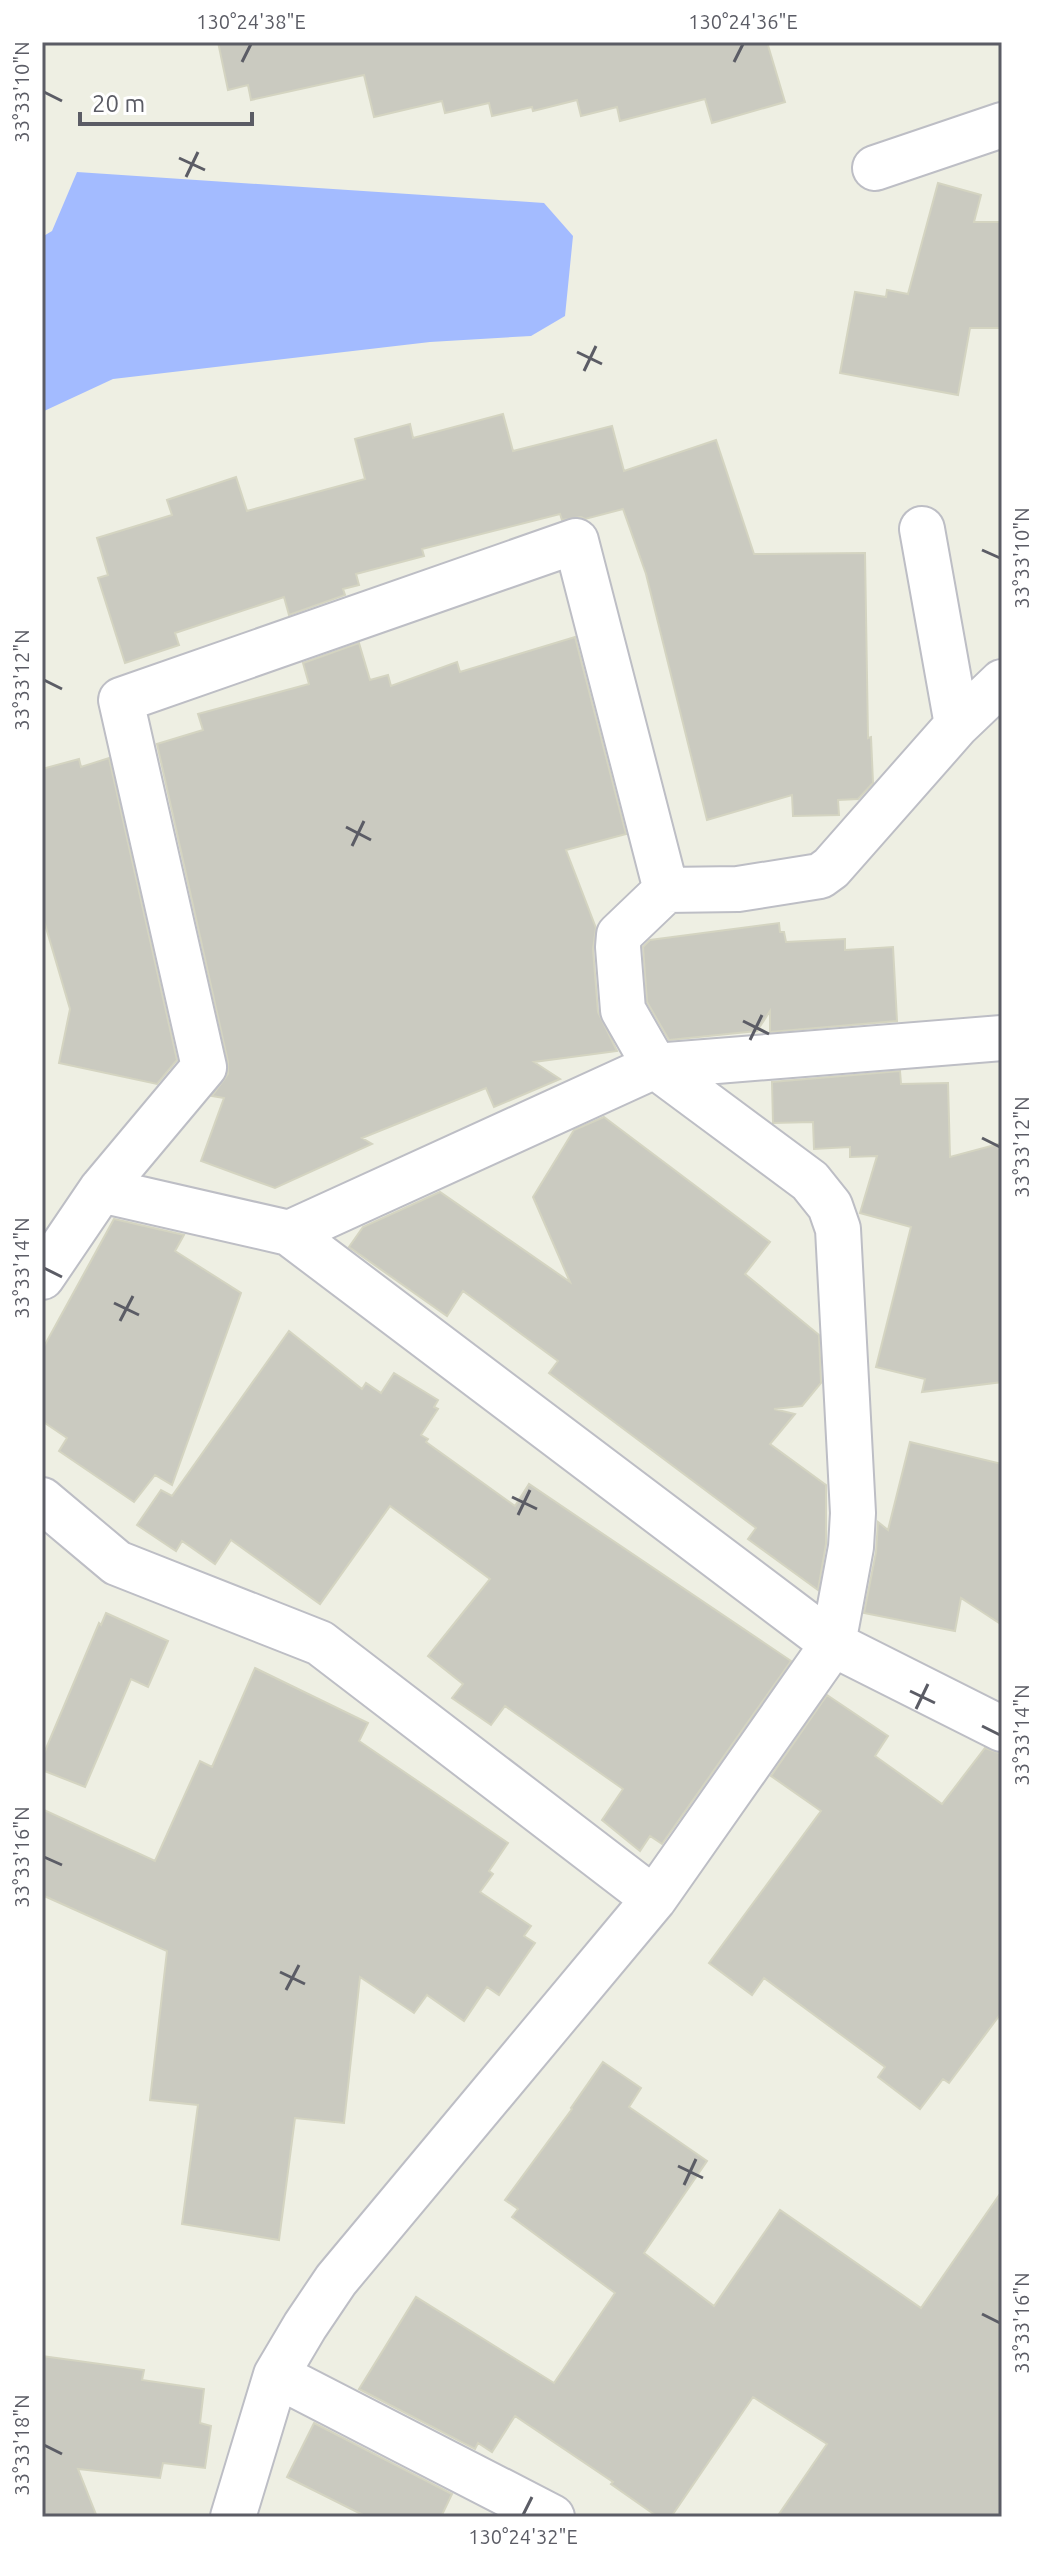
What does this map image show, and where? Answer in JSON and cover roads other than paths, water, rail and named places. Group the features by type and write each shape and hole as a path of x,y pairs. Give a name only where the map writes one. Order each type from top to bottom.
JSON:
{"street":[{"path":"875,168 1002,125"},
{"path":"922,529 957,725"},
{"path":"42,1277 101,1190 204,1067 121,700 576,541 666,890"},
{"path":"233,2517 276,2375 336,2280 654,1899 833,1644 851,1547 853,1513 838,1229 830,1206 810,1181 655,1066 623,1010 619,935 666,890 738,889 820,876 831,868 957,725 1002,682"},
{"path":"289,1233 655,1066 1002,1038"},
{"path":"101,1190 289,1233 833,1644 1002,1729"},
{"path":"42,1500 117,1563 320,1643 654,1899"},
{"path":"276,2375 552,2517"}],"water":[{"path":"77,172 544,203 573,236 565,316 531,336 430,342 113,379 42,412 42,237 52,231"}]}
